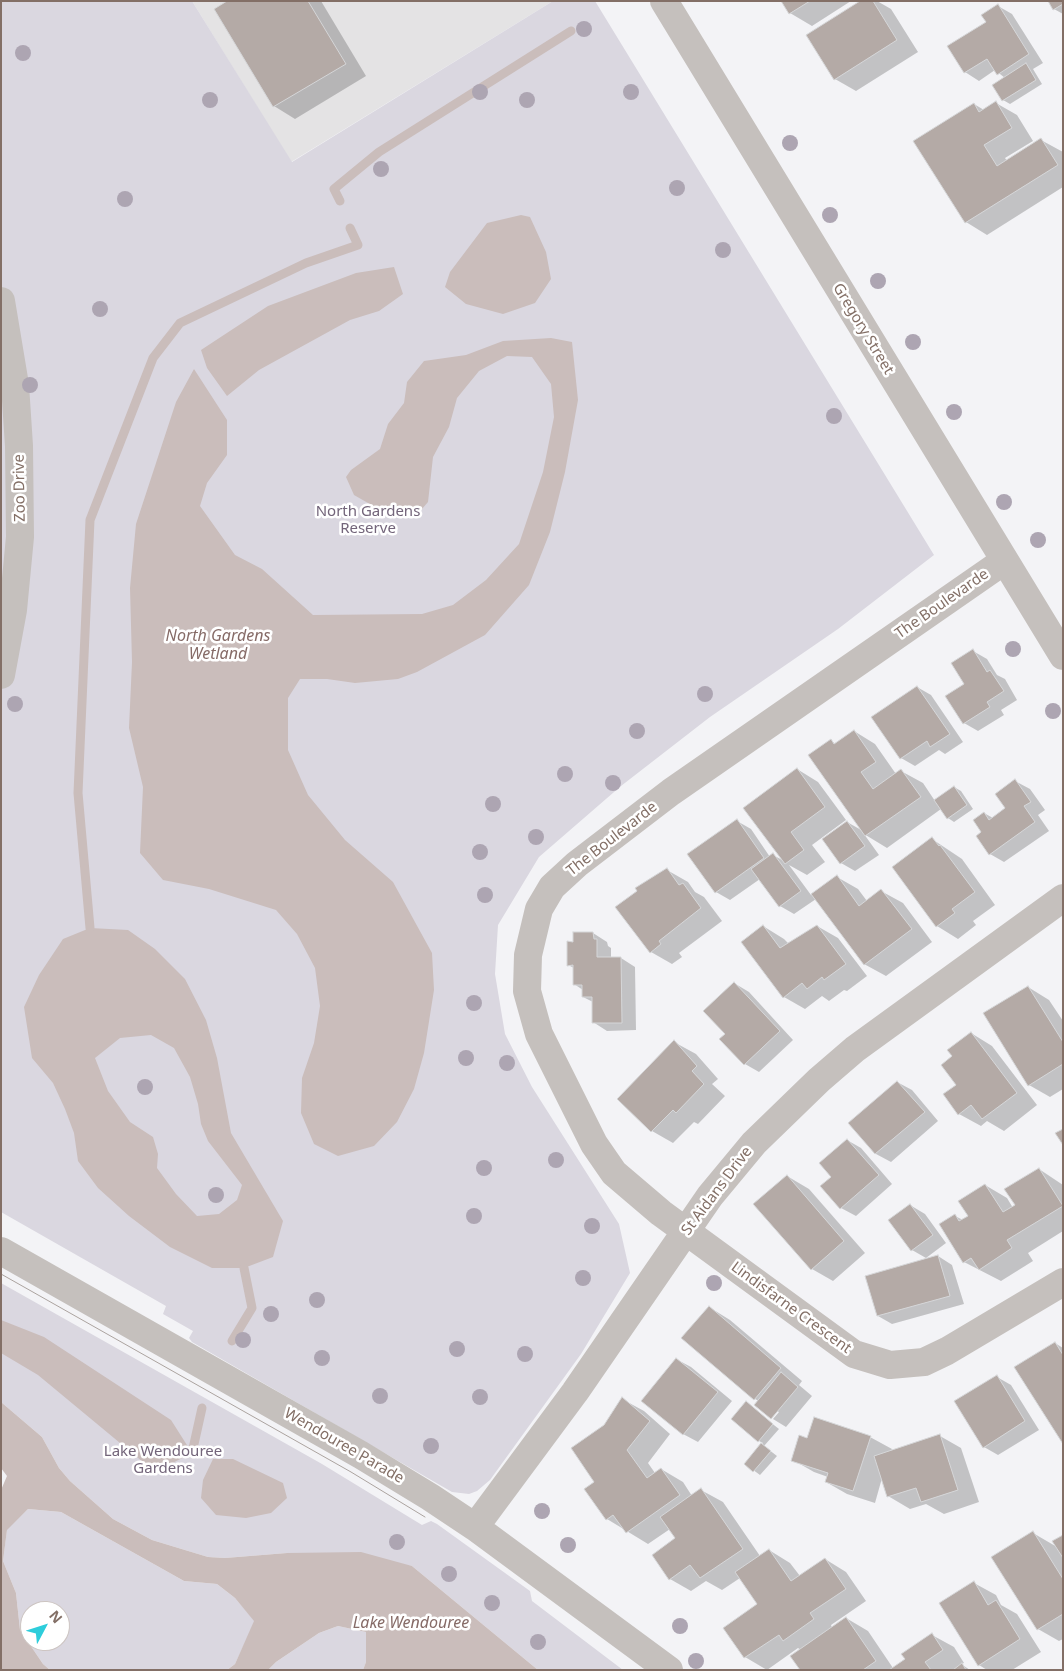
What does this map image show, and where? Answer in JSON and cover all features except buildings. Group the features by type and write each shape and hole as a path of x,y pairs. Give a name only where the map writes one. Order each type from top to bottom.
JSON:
{"street":[{"name":"Gregory Street","path":"664,1 1063,656"},
{"name":"Zoo Drive","path":"1,301 15,385 19,446 20,536 13,610 1,675"},
{"name":"The Boulevarde","path":"686,1231 628,1187 609,1167 594,1144 539,1034 528,991 527,973 538,909 552,888 577,864 671,792 1004,560"},
{"name":"St Aidans Drive","path":"474,1527 575,1392 728,1173 749,1149 819,1080 895,1018 1060,901"},
{"name":"Lindisfarne Crescent","path":"686,1231 840,1346 854,1354 881,1364 907,1365 931,1359 1063,1282"},
{"name":"Wendouree Parade","path":"1,1251 361,1455 474,1527 669,1670"}],"shaded area":[{"path":"192,1 553,1 291,162"}],"green space":[{"name":"North Gardens Reserve","path":"1,1 192,1 292,162 553,1 595,1 934,555 838,629 710,717 621,786 539,857 498,925 495,974 505,1034 532,1087 619,1224 630,1273 581,1354 490,1480 477,1491 469,1494 452,1492 192,1342 189,1338 193,1331 163,1314 166,1306 1,1212"},
{"name":"Lake Wendouree Gardens","path":"1,1283 322,1464 422,1525 431,1521 437,1524 530,1591 532,1601 623,1670 538,1670 412,1566 287,1553 225,1558 208,1557 152,1540 113,1519 70,1481 59,1468 42,1437 1,1402"},
{"path":"28,1509 61,1512 184,1581 217,1584 235,1598 255,1621 235,1664 227,1670 50,1670 43,1664 34,1651 70,1651 70,1601 20,1601 20,1630 16,1593 3,1561 7,1529"},
{"path":"338,1626 366,1632 366,1662 363,1670 268,1670 276,1662 319,1633"}],"water":[{"path":"521,215 530,217 546,252 551,279 535,303 503,314 466,304 445,287 450,272 487,223"},
{"path":"394,267 403,294 379,311 350,320 259,370 227,396 207,368 201,350 268,306 356,273"},
{"name":"North Gardens Wetland","path":"551,338 572,342 578,400 565,472 550,532 529,585 485,635 417,672 398,679 355,683 327,679 300,679 288,698 288,750 308,795 345,840 393,882 432,953 434,990 424,1053 414,1089 397,1122 374,1146 338,1156 314,1144 301,1113 302,1078 314,1043 320,1006 315,968 297,934 276,910 209,889 163,880 140,853 143,787 129,728 132,662 130,588 136,524 176,402 194,369 227,420 227,455 207,483 200,506 235,555 262,569 313,615 422,614 453,605 486,580 519,544 543,472 554,417 551,384 532,357 507,356 479,371 457,398 449,427 433,457 428,502 415,517 389,515 354,495 346,477 351,470 380,449 388,424 404,403 407,382 424,361 466,355 503,341"},
{"path":"90,928 128,930 155,949 185,979 206,1020 217,1058 231,1133 283,1221 273,1257 244,1268 212,1268 170,1247 129,1216 98,1188 78,1161 74,1133 65,1109 53,1083 32,1058 24,1007 39,975 63,939","holes":["151,1035 174,1048 190,1077 198,1104 201,1124 208,1141 242,1185 237,1200 219,1214 197,1216 176,1194 157,1168 158,1154 153,1137 130,1122 108,1091 95,1058 120,1038"]},
{"path":"1,1320 44,1337 171,1420 192,1453 155,1472 38,1375 1,1353"},
{"name":"Lake Wendouree","path":"1,1402 42,1437 59,1468 70,1481 113,1519 152,1540 208,1557 225,1558 287,1553 361,1552 412,1566 538,1670 363,1670 366,1662 366,1632 338,1626 319,1633 276,1662 268,1670 227,1670 235,1664 254,1621 235,1598 217,1584 184,1581 61,1512 28,1509 7,1530 3,1561 16,1593 20,1651 34,1651 43,1664 50,1670 1,1670 1,1490 7,1476 1,1468"},
{"path":"213,1459 233,1459 283,1483 287,1498 271,1513 246,1518 216,1515 201,1498 203,1480"}],"waterway":[{"path":"340,201 334,189 379,152 571,31"},
{"path":"90,928 78,793 90,520 153,358 180,323 306,263 358,245 350,228"},
{"path":"232,1341 252,1308 244,1268"},
{"path":"192,1453 202,1408"}],"tram line":[{"path":"1,1274 351,1472 425,1517"}]}
